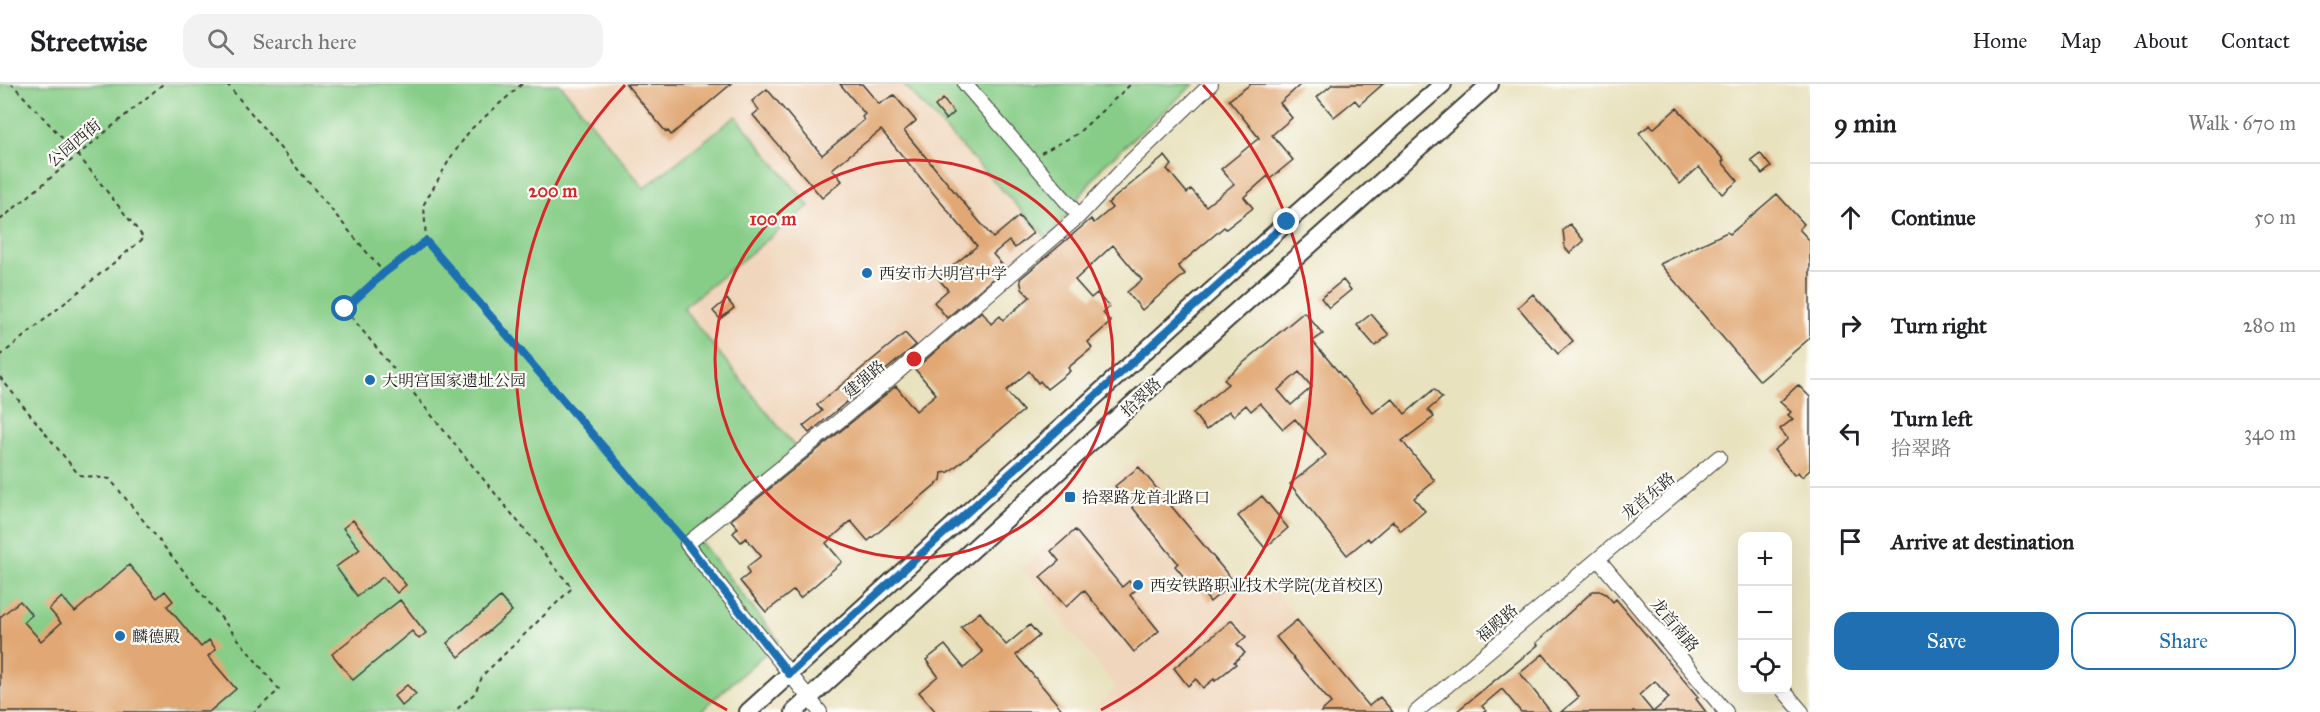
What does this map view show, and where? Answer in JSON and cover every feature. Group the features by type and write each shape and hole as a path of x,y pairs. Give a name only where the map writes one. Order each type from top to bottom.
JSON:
{"main road":[{"name":"拾翠路","path":"748,712 1287,222 1443,84"},
{"name":"拾翠路","path":"794,712 815,706 1146,392 1490,84"}],"street":[{"path":"965,84 1079,216"},
{"name":"建强路","path":"687,544 877,390 1079,216 1131,161 1211,84"},
{"name":"龙首东路","path":"1598,559 1719,457"},
{"path":"687,544 815,706"},
{"name":"福殿路","path":"1416,712 1598,559"},
{"name":"龙首南路","path":"1598,559 1726,712"},
{"path":"1786,694 1802,712"}],"path":[{"path":"0,356 144,238 78,155 12,84"},
{"name":"公园西街","path":"0,220 163,84"},
{"path":"227,84 384,273"},
{"path":"522,84 471,129 451,157 424,204 426,241 687,544"},
{"path":"1040,154 1077,134 1131,84"},
{"path":"426,241 384,273 345,309 572,588 483,675 475,693 454,712"},
{"path":"0,377 79,475 110,479 279,690 254,712"}],"shaded area":[{"name":"西安市大明宫中学","path":"560,84 903,84 1048,239 799,452 683,308 809,206 736,116 644,189"},
{"name":"西安铁路职业技术学院(龙首校区)","path":"1139,457 1246,592 1265,578 1376,712 1092,712 1116,687 1021,568"}],"green space":[{"name":"大明宫国家遗址公园","path":"0,84 560,84 644,188 736,116 809,206 683,308 799,452 695,535 779,641 700,712 0,712"},
{"path":"903,84 1194,84 1103,166 1048,239"}],"building":[{"path":"626,84 731,84 671,135"},
{"path":"840,84 862,84 879,104 894,95 916,121 904,131 993,238 1019,216 1033,233 1015,248 1009,241 993,254 1005,268 947,318 934,302 948,290 938,278 977,246 881,130 832,169 842,181 822,198 753,115 759,110 752,101 767,89 822,155 864,120 862,117 865,114"},
{"path":"1251,84 1301,84 1280,103 1292,118 1272,135 1293,160 1270,179 1268,176 1244,197 1253,208 1226,229 1224,227 1178,266 1185,274 1142,310 1127,292 1142,280 1113,245 1075,280 1091,298 1097,293 1109,307 1103,313 1111,322 1088,342 1092,348 1068,368 1070,371 1047,389 1040,381 1038,383 1029,371 1006,391 1023,411 949,472 942,473 941,480 868,541 851,521 826,543 842,562 800,598 794,590 766,612 740,581 749,574 747,567 761,556 746,538 741,542 733,533 738,528 731,520 896,386 916,411 936,394 915,369 982,311 991,324 1000,316 1003,320 1030,297 1022,289 1020,279 1091,219 1094,223 1112,208 1108,203 1165,156 1172,165 1167,169 1187,193 1191,189 1206,206 1234,184 1221,169 1259,138 1229,100"},
{"path":"1333,84 1383,84 1359,105 1355,100 1334,117 1317,97"},
{"path":"943,99 954,113 946,120 935,106"},
{"path":"1677,108 1724,160 1722,162 1738,181 1722,194 1699,167 1680,184 1639,133 1650,125 1653,129"},
{"path":"1760,153 1771,167 1762,174 1751,160"},
{"path":"1777,194 1804,224 1799,229 1810,241 1810,338 1760,381 1660,264 1727,232 1730,234"},
{"path":"1570,224 1584,241 1570,253 1565,248 1563,230"},
{"path":"1343,280 1351,290 1329,308 1321,298"},
{"path":"1533,294 1573,341 1558,354 1518,307"},
{"path":"727,299 734,308 720,319 713,311"},
{"path":"1304,312 1323,334 1313,341 1315,344 1373,413 1392,398 1405,414 1434,389 1442,398 1428,410 1434,417 1402,441 1435,481 1414,498 1425,511 1401,531 1393,521 1370,541 1368,538 1347,555 1290,484 1326,455 1295,419 1283,429 1260,403 1251,411 1246,405 1233,416 1229,411 1206,430 1193,413 1228,384 1224,379","holes":["1299,372 1312,387 1291,405 1278,390"]},
{"path":"1371,314 1389,335 1375,346 1357,325"},
{"path":"905,333 916,345 809,433 803,426 822,411 817,405"},
{"path":"1798,385 1810,397 1810,470 1802,477 1798,472 1794,475 1774,450 1788,439 1780,429 1793,419 1788,415 1791,412 1780,402"},
{"path":"1139,467 1234,582 1210,602 1197,585 1193,588 1175,566 1178,563 1115,486"},
{"path":"1262,496 1288,528 1265,548 1238,516"},
{"path":"353,520 406,585 397,593 383,577 357,596 336,567 360,549 343,528"},
{"path":"1075,530 1122,587 1129,581 1136,590 1130,595 1159,631 1134,652 1084,590 1066,607 1040,577 1059,561 1051,551"},
{"name":"麟德殿","path":"129,565 157,598 165,591 173,601 167,606 201,647 209,640 216,649 208,656 236,689 209,712 0,712 0,617 20,601 32,615 24,622 41,641 61,623 49,609 62,597 75,612"},
{"path":"1593,591 1600,591 1613,602 1616,599 1698,697 1696,699 1706,712 1653,712 1561,712 1579,697 1543,654 1520,673 1551,712 1521,712 1502,689 1482,706 1487,712 1456,712 1538,645 1536,643","holes":["1655,681 1669,698 1653,712 1639,695"]},
{"path":"500,597 512,611 459,657 447,643"},
{"path":"400,600 426,633 419,639 412,631 353,680 332,654"},
{"path":"980,612 1006,645 1030,625 1039,636 1016,655 1064,712 936,712 919,692 938,676 926,660 945,645 964,668 983,652 961,627"},
{"path":"1232,620 1246,637 1237,644 1245,653 1234,662 1236,664 1203,688 1196,679 1188,686 1174,668"},
{"path":"1297,620 1369,706 1380,697 1393,712 1321,712 1331,703 1276,637"},
{"path":"407,685 416,694 402,706 394,696"}],"place":[{"name":"西安市大明宫中学","path":"867,273"},
{"name":"大明宫国家遗址公园","path":"370,380"},
{"name":"拾翠路龙首北路口","path":"1070,497"},
{"name":"西安铁路职业技术学院(龙首校区)","path":"1138,585"},
{"name":"麟德殿","path":"120,636"}],"route":[{"path":"345,309 384,273 426,241 687,544 789,674 1287,222"}]}
